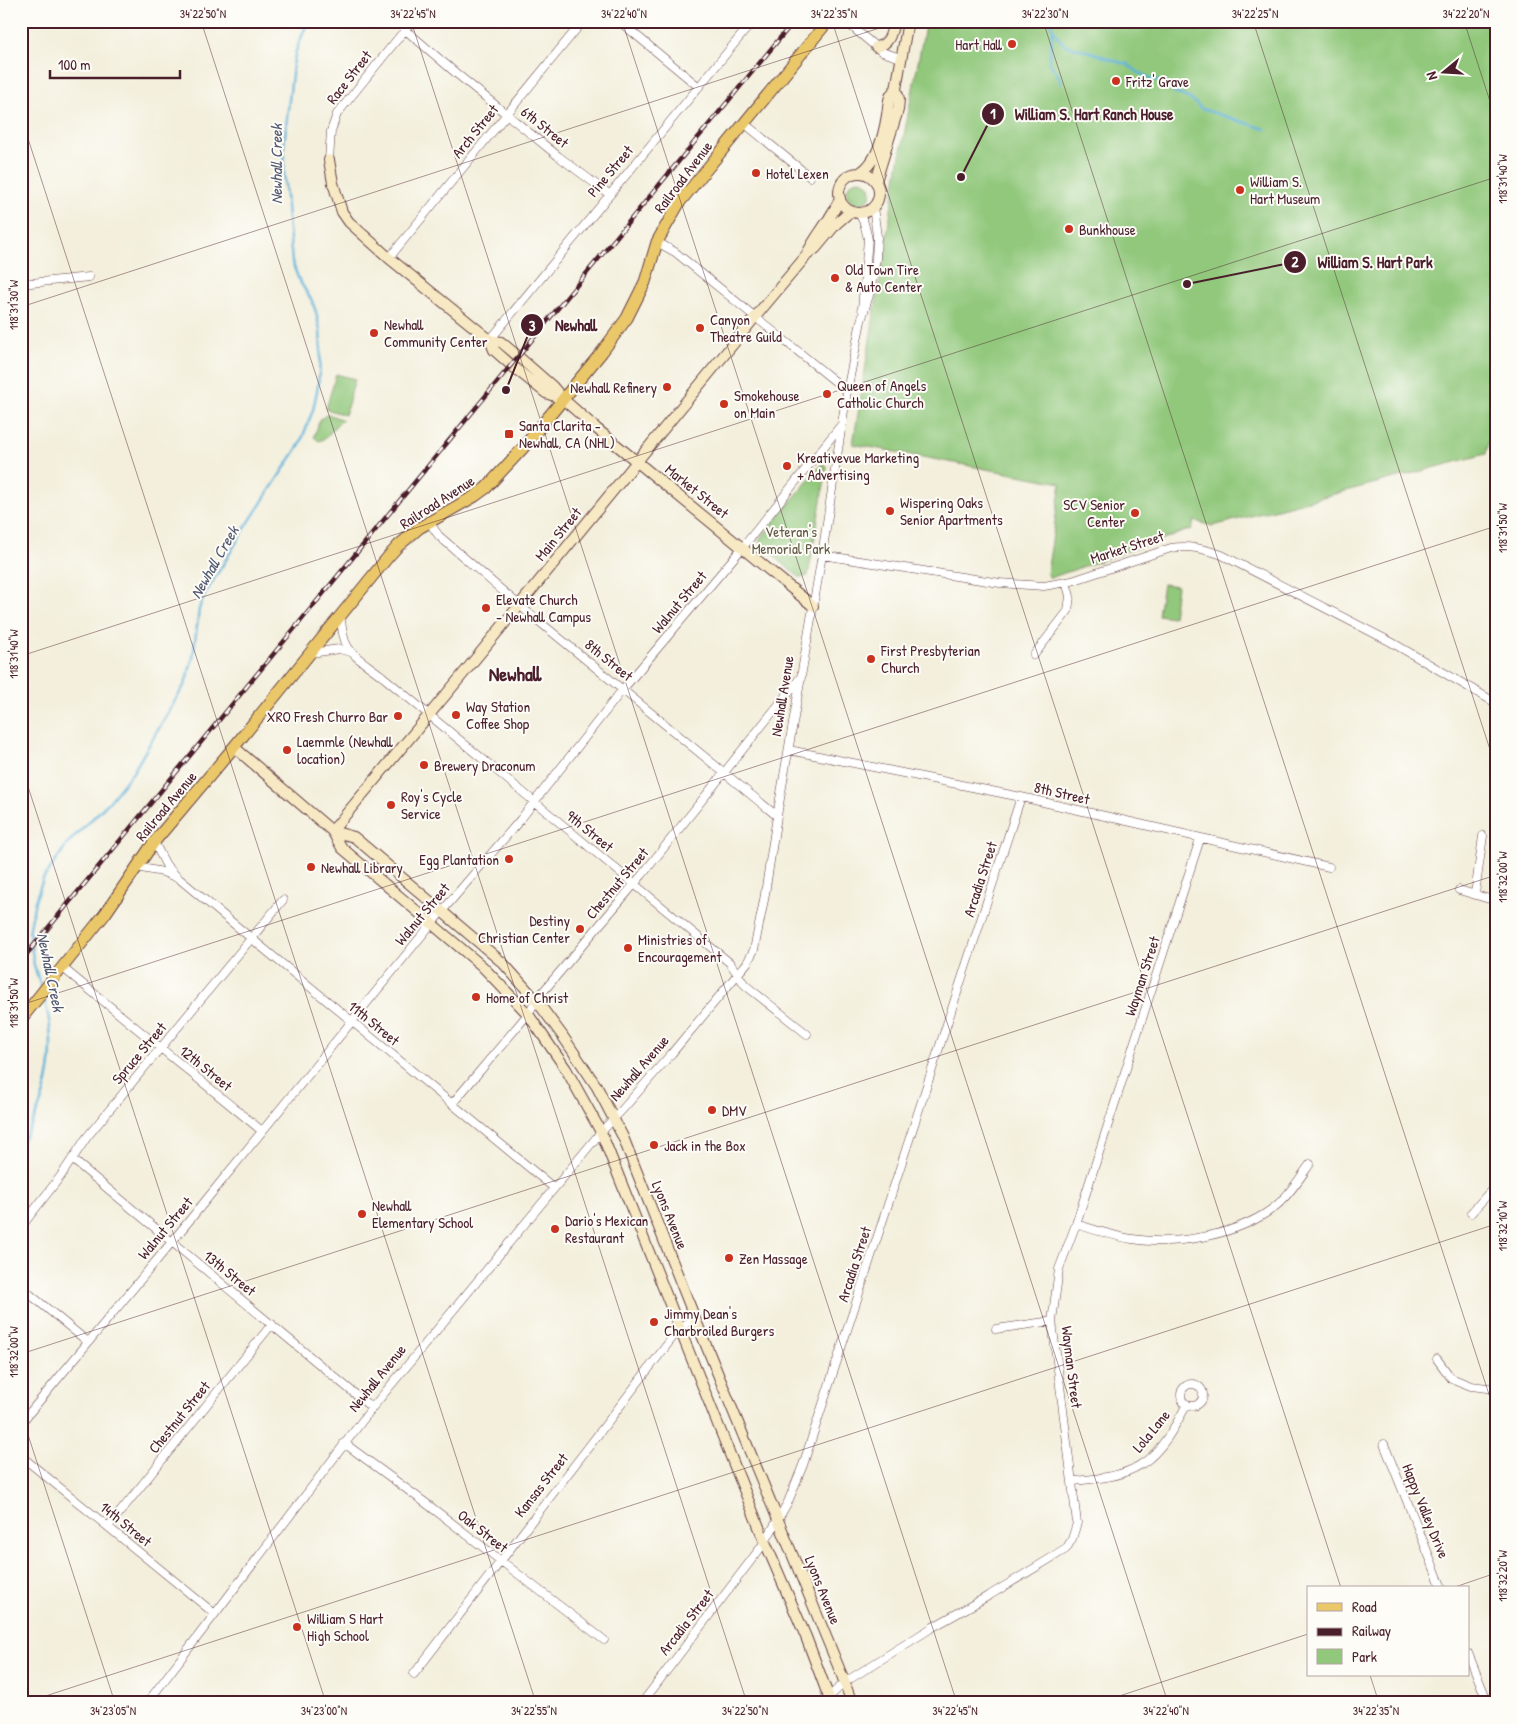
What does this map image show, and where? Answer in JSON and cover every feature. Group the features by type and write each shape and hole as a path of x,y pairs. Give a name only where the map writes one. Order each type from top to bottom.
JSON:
{"main road":[{"name":"Railroad Avenue","path":"22,1018 105,914 154,842 234,748 369,578 398,546 429,522 486,488 522,449 563,399 627,318 645,282 657,242 679,203 828,21"},
{"path":"876,47 884,45 889,39 894,21"},
{"path":"876,181 898,110 899,99 896,89 908,21"},
{"path":"861,172 868,174 876,181 880,195 878,202 873,207 865,212 855,212 846,207 840,198 840,188 845,178 851,174 861,172 870,166 874,159 884,130 890,95 896,89"},
{"name":"Market Street","path":"329,160 333,184 342,212 349,222 490,340 494,350 511,365 546,393 563,399 813,606"},
{"name":"Main Street","path":"807,255 813,241 833,215 840,198"},
{"name":"Main Street","path":"332,831 807,255 816,248 841,219 855,212"},
{"name":"Lyons Avenue","path":"234,748 332,831 342,848 493,976 528,1014 570,1075 601,1132 830,1700"},
{"name":"Lyons Avenue","path":"332,831 354,837 503,963 536,1000 580,1059 597,1087 626,1147 852,1703"}],"street":[{"name":"6th Street","path":"395,21 457,74 609,194"},
{"name":"Race Street","path":"329,160 331,131 337,114 412,21"},
{"name":"Arch Street","path":"390,258 583,21"},
{"path":"619,21 699,87"},
{"name":"Pine Street","path":"490,340 753,21"},
{"path":"844,21 885,53 901,58"},
{"path":"744,123 810,177"},
{"name":"Newhall Avenue","path":"147,1703 372,1408 601,1132 666,1060 752,956 764,900 822,555 847,391 876,259 877,236 873,207"},
{"name":"Newhall Avenue","path":"855,212 864,223 868,239 861,321"},
{"path":"657,242 675,252 847,391"},
{"path":"21,284 89,277"},
{"name":"Walnut Street","path":"21,1423 172,1243 623,690 743,548 843,422"},
{"name":"8th Street","path":"429,522 439,536 519,605 777,816"},
{"name":"Market Street","path":"822,555 1000,583 1044,586 1066,582 1170,548 1183,546 1204,549 1222,555 1391,642 1496,703"},
{"path":"1034,655 1068,611 1070,596 1066,582"},
{"path":"341,615 342,633 345,644 351,652"},
{"path":"311,653 339,649 351,652"},
{"name":"9th Street","path":"351,652 730,964 745,985 807,1034"},
{"name":"Chestnut Street","path":"452,1104 724,774 800,677"},
{"name":"8th Street","path":"789,750 1021,797 1329,867"},
{"name":"Arcadia Street","path":"642,1703 765,1542 788,1502 803,1465 1021,797"},
{"path":"1475,894 1484,836"},
{"name":"Wayman Street","path":"830,1700 845,1682 933,1627 1066,1549 1072,1539 1077,1523 1052,1320 1059,1269 1076,1224 1200,839"},
{"name":"11th Street","path":"154,842 166,865 177,878 554,1188"},
{"name":"11th Street","path":"136,867 163,872 177,878"},
{"path":"1460,890 1496,901"},
{"name":"Spruce Street","path":"21,1228 60,1178 88,1137 283,900"},
{"name":"12th Street","path":"63,968 262,1131"},
{"name":"13th Street","path":"72,1159 372,1408"},
{"path":"1076,1224 1113,1236 1134,1240 1171,1240 1223,1232 1262,1216 1291,1190 1310,1164"},
{"path":"1471,1213 1496,1185"},
{"path":"21,1287 88,1342"},
{"name":"Kansas Street","path":"414,1674 680,1330 694,1316"},
{"path":"996,1329 1052,1320"},
{"name":"Chestnut Street","path":"108,1527 272,1324"},
{"path":"1437,1359 1451,1378 1470,1386 1496,1389"},
{"name":"Lola Lane","path":"1073,1481 1108,1477 1140,1466 1156,1451 1176,1424 1187,1404"},
{"name":"Oak Street","path":"344,1443 427,1504 500,1562 604,1640"},
{"name":"Happy Valley Drive","path":"1384,1444 1441,1586"},
{"name":"14th Street","path":"21,1456 215,1614"},
{"path":"1470,1658 1488,1703"}],"green space":[{"path":"926,21 1496,21 1496,400 1486,454 1213,526 1194,521 1192,529 1050,578 1047,574 1061,483 853,444 899,161"},
{"path":"859,180 864,181 870,187 870,197 864,203 859,204 854,203 848,197 847,192 848,187 854,181"},
{"path":"336,374 355,379 345,415 326,409"},
{"path":"328,414 343,420 326,437 319,441 314,437 320,419"},
{"name":"Veteran's Memorial Park","path":"824,464 827,467 808,576 800,578 760,544 759,540 821,465"},
{"path":"1163,584 1177,586 1173,617 1158,615"}],"waterway":[{"name":"Newhall Creek","path":"41,988 34,965 29,933 35,901 43,879 68,843 109,802 133,772 185,684 193,658 199,609 205,594 300,444 313,410 318,386 321,350 320,330 312,301 299,280 292,262 284,174 284,145 293,65 296,51 308,21"},
{"path":"1049,21 1057,36 1065,45 1126,63 1139,73 1170,87 1174,92 1190,99 1202,109 1265,129"},
{"path":"1053,29 1049,60 1059,76 1061,84"},
{"name":"Newhall Creek","path":"21,1143 39,1109 49,1073 51,1036 44,998"}],"railway":[{"path":"21,961 794,21"}],"place":[{"name":"Hart Hall","path":"1012,44"},
{"name":"Fritz' Grave","path":"1116,81"},
{"name":"Hotel Lexen","path":"756,173"},
{"name":"William S. Hart Ranch House","path":"961,177"},
{"name":"William S. Hart Museum","path":"1240,190"},
{"name":"Bunkhouse","path":"1069,229"},
{"name":"Old Town Tire & Auto Center","path":"835,278"},
{"name":"William S. Hart Park","path":"1187,284"},
{"name":"Canyon Theatre Guild","path":"700,328"},
{"name":"Newhall Community Center","path":"374,333"},
{"name":"Newhall Refinery","path":"667,387"},
{"name":"Newhall","path":"506,390"},
{"name":"Queen of Angels Catholic Church","path":"827,394"},
{"name":"Smokehouse on Main","path":"724,404"},
{"name":"Santa Clarita - Newhall, CA (NHL)","path":"509,434"},
{"name":"Kreativevue Marketing + Advertising","path":"787,466"},
{"name":"Wispering Oaks Senior Apartments","path":"890,511"},
{"name":"SCV Senior Center","path":"1135,513"},
{"name":"Elevate Church - Newhall Campus","path":"486,608"},
{"name":"First Presbyterian Church","path":"871,659"},
{"name":"Way Station Coffee Shop","path":"456,715"},
{"name":"XRO Fresh Churro Bar","path":"398,716"},
{"name":"Laemmle (Newhall location)","path":"287,750"},
{"name":"Brewery Draconum","path":"424,765"},
{"name":"Roy's Cycle Service","path":"391,805"},
{"name":"Egg Plantation","path":"509,859"},
{"name":"Newhall Library","path":"311,867"},
{"name":"Destiny Christian Center","path":"580,929"},
{"name":"Ministries of Encouragement","path":"628,948"},
{"name":"Home of Christ","path":"476,997"},
{"name":"DMV","path":"712,1110"},
{"name":"Jack in the Box","path":"654,1145"},
{"name":"Newhall Elementary School","path":"362,1214"},
{"name":"Dario's Mexican Restaurant","path":"555,1229"},
{"name":"Zen Massage","path":"729,1258"},
{"name":"Jimmy Dean's Charbroiled Burgers","path":"654,1322"},
{"name":"William S Hart High School","path":"297,1627"}],"district":[{"name":"Newhall","path":"515,673"}]}
